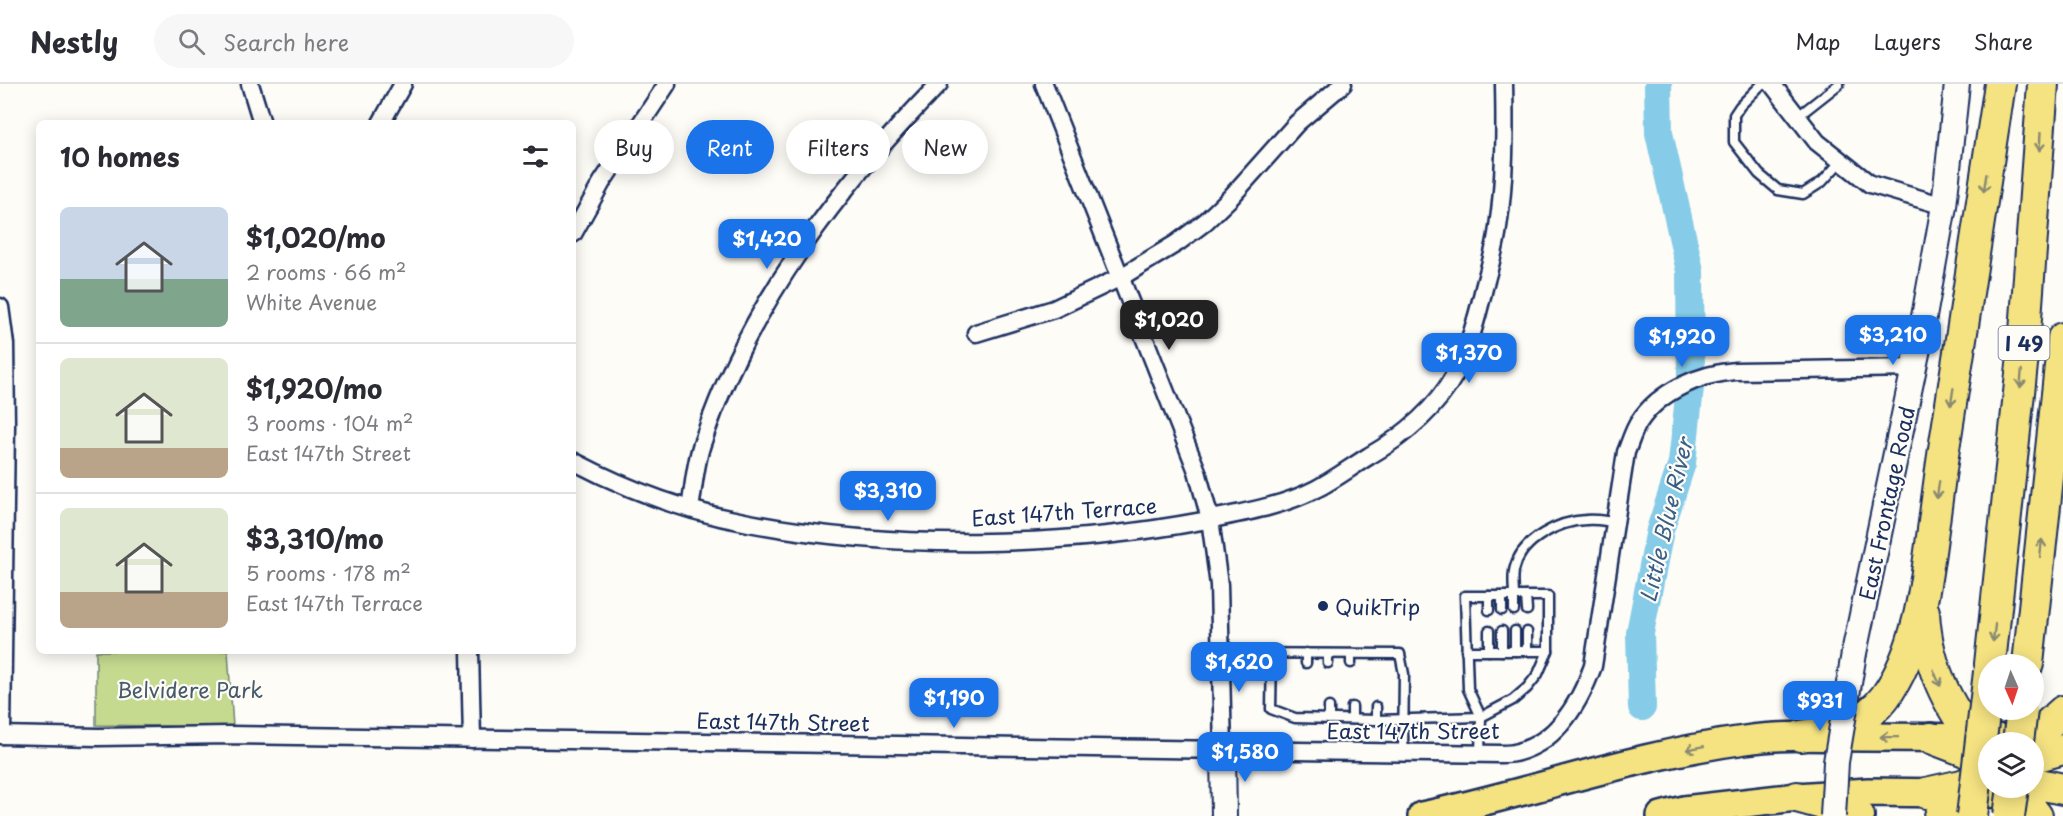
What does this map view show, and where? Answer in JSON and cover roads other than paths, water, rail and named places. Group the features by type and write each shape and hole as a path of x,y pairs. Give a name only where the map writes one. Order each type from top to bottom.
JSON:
{"highway":[{"path":"1801,736 1848,725 1873,710 1884,699 1902,669 1923,600 1946,432 2000,84"},
{"name":"I 49","path":"1991,654 2024,346 2043,84"},
{"name":"I 49","path":"2029,654 2063,338"},
{"path":"1923,600 1930,661 1944,693 1978,746"},
{"path":"2041,732 2063,711"},
{"path":"1968,805 1981,720"},
{"path":"1931,738 1965,751 1978,759"},
{"path":"2044,743 2063,740"},
{"path":"2044,747 2063,749"},
{"path":"1933,805 1962,785 1978,779"},
{"path":"2044,793 2063,789"},
{"path":"1968,805 1978,791"},
{"path":"1797,797 1859,816"},
{"path":"1933,805 1968,805"}],"main road":[{"path":"1422,816 1481,803 1627,763 1701,746 1749,739 1801,736 1931,738 1978,749"},
{"path":"1661,816 1684,810 1797,797 1869,792 1933,805"},
{"path":"2044,795 2063,794"},
{"path":"1968,805 2015,798"}],"street":[{"path":"250,84 261,120"},
{"path":"383,120 403,84"},
{"path":"576,229 602,182 667,84"},
{"path":"690,508 702,443 727,379 758,317 795,257 848,185 901,123 939,84"},
{"path":"1044,84 1197,471 1210,519 1219,585 1224,816"},
{"path":"976,333 1054,309 1121,277 1177,243 1205,222 1232,197 1297,123 1343,84"},
{"name":"East 147th Terrace","path":"576,462 635,491 747,523 868,538 923,542 1061,538 1172,526 1277,503 1315,489 1383,448 1422,417 1453,377 1474,332 1498,229 1505,157 1504,84"},
{"path":"1772,84 1817,142 1870,184 1944,206"},
{"name":"East Frontage Road","path":"1833,816 1836,762 1854,653 1914,369 1944,206 1957,84"},
{"path":"0,307 5,344 6,425 1,735"},
{"name":"East 147th Street","path":"1,735 98,737 229,735 1223,751 1480,754 1519,752 1541,741 1559,727 1587,684 1593,666 1626,452 1639,422 1664,397 1682,386 1716,373 1735,370 1914,369"},
{"path":"470,654 472,739"}],"lane":[{"path":"1762,84 1734,115 1734,142 1759,174 1778,190 1803,194 1822,182 1841,161"},
{"path":"1797,117 1839,84"},
{"path":"1514,610 1515,567 1524,549 1542,534 1566,524 1586,520 1614,522"},
{"path":"1272,653 1270,710 1295,718 1376,720 1481,717 1513,700 1538,674 1548,651 1548,596 1465,596 1468,689 1481,717 1480,754"},
{"path":"1489,596 1489,610"},
{"path":"1502,596 1502,610"},
{"path":"1526,596 1527,610"},
{"path":"1489,631 1489,651"},
{"path":"1502,631 1502,651"},
{"path":"1515,631 1515,651"},
{"path":"1527,632 1527,651"},
{"path":"1466,651 1548,651"},
{"path":"1221,653 1272,653 1328,659 1375,658 1400,654 1404,674 1403,753"},
{"path":"1305,718 1306,707"},
{"path":"1329,707 1329,719"},
{"path":"1352,707 1352,719"},
{"path":"1376,707 1376,720"}],"waterway":[{"name":"Little Blue River","path":"1642,707 1640,633 1660,530 1682,463 1691,378 1690,271 1659,133 1658,84"}],"place":[{"name":"QuikTrip","path":"1323,606"}],"park label":[{"name":"Belvidere Park","path":"190,689"}]}
